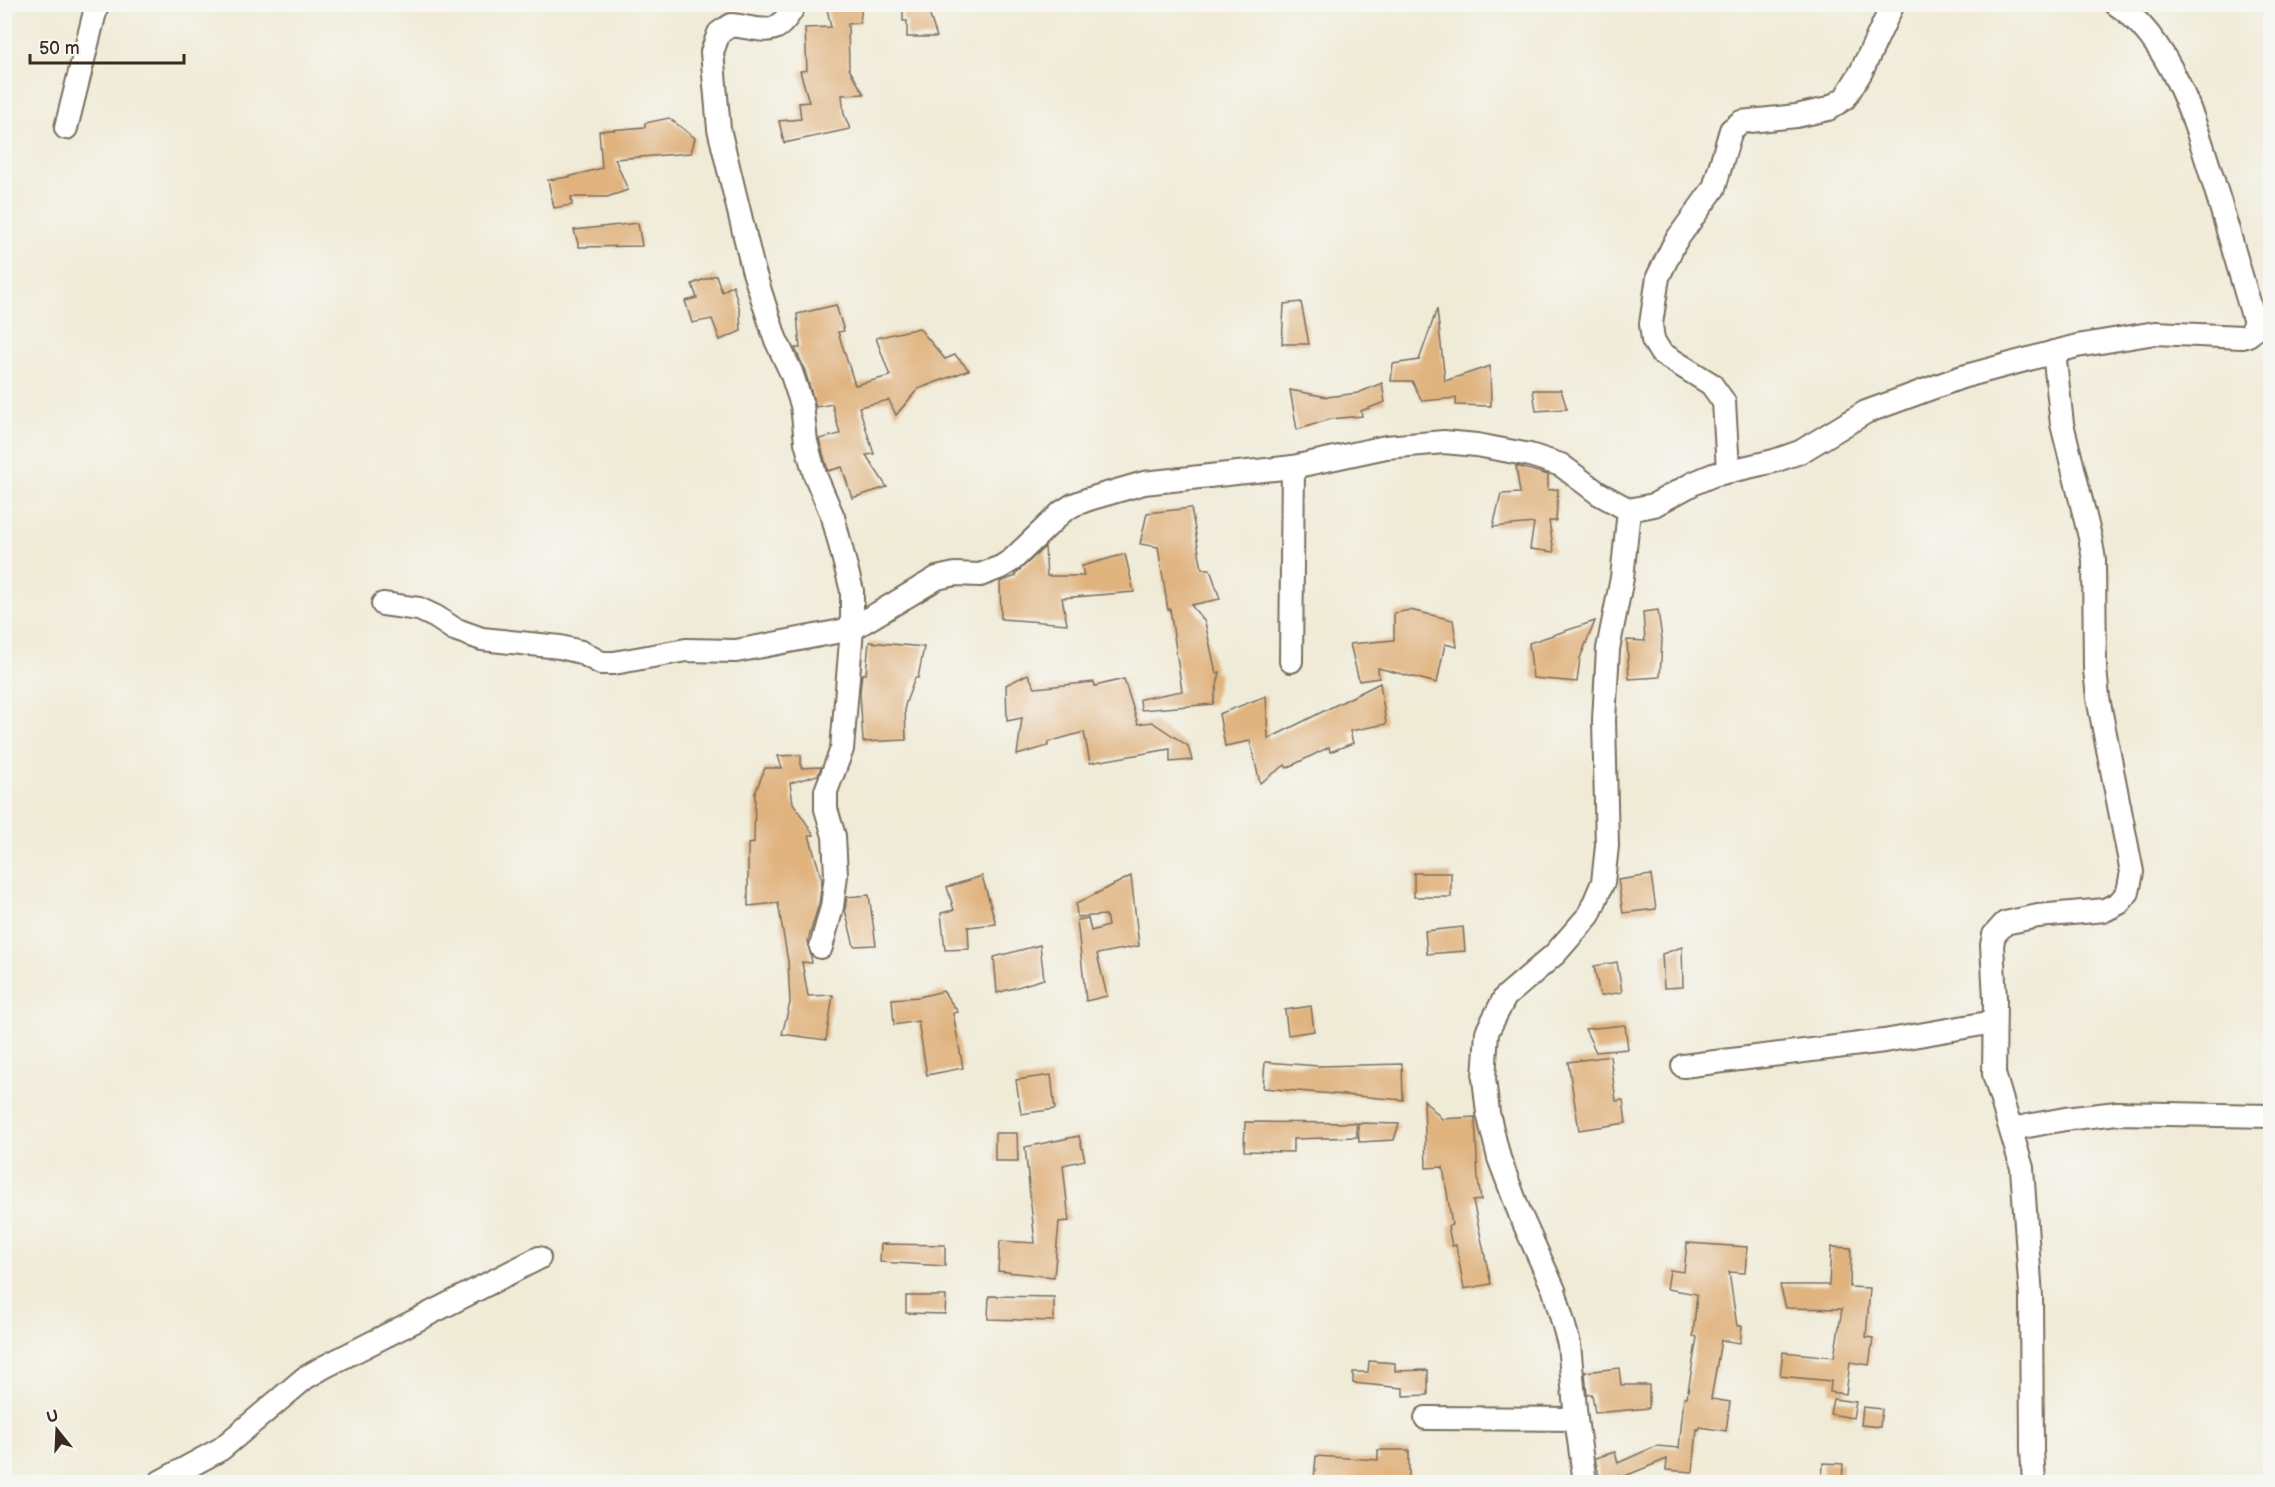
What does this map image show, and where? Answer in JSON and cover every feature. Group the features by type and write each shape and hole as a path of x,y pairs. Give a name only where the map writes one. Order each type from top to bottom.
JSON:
{"street":[{"path":"66,128 97,4"},
{"path":"795,4 783,24 774,30 731,25 719,33 712,52 718,118 753,269 775,338 791,372 802,405 806,442 815,475 833,517 852,591 852,629 842,749 826,791 826,809 834,836 836,875 832,907 821,946"},
{"path":"1728,470 1724,402 1712,384 1661,353 1653,340 1651,324 1658,277 1675,243 1714,188 1731,130 1742,122 1796,116 1828,109 1845,98 1861,72 1893,4"},
{"path":"383,604 419,609 454,629 482,639 560,647 581,652 601,663 640,660 686,650 736,651 852,629 937,578 955,574 980,574 1001,567 1012,560 1072,505 1144,483 1293,467 1386,447 1444,442 1477,445 1530,455 1561,465 1598,493 1629,510 1654,505 1694,483 1728,470 1774,461 1800,452 1866,412 1940,385 2054,352 2155,333 2242,337 2250,335 2254,330 2254,319 2202,143 2186,102 2161,51 2144,29 2116,4"},
{"path":"2034,1482 2030,1274 2022,1168 1994,1074 1992,945 1994,935 2005,923 2038,916 2105,910 2119,903 2128,892 2132,872 2098,698 2095,669 2094,560 2091,537 2062,424 2054,352"},
{"path":"1291,661 1293,467"},
{"path":"1585,1482 1569,1344 1554,1290 1499,1158 1488,1113 1484,1078 1487,1032 1505,997 1555,954 1589,915 1603,882 1607,846 1604,720 1608,649 1622,578 1629,510"},
{"path":"1683,1066 1884,1041 1994,1022"},
{"path":"2012,1129 2065,1119 2117,1113 2271,1116"},
{"path":"160,1482 221,1449 305,1378 539,1258"},
{"path":"1426,1418 1576,1419"}],"building":[{"path":"826,4 862,4 860,23 848,24 849,69 864,94 842,95 844,114 850,129 784,143 779,121 801,119 799,103 809,102 800,71 807,70 805,28 831,27"},
{"path":"903,4 926,4 937,37 907,37 907,21 903,21"},
{"path":"669,118 695,138 691,153 615,159 628,190 607,197 571,197 572,205 554,208 548,180 602,168 599,131 645,127 645,123"},
{"path":"638,223 642,246 579,247 574,230"},
{"path":"716,275 722,292 733,285 740,311 741,331 720,340 712,319 692,323 685,301 697,298 692,284"},
{"path":"1301,302 1309,344 1282,344 1284,304"},
{"path":"836,305 844,331 838,332 855,385 890,376 876,338 919,328 945,359 955,355 969,370 918,389 896,415 889,400 859,407 874,454 866,455 887,487 852,498 842,467 828,471 819,439 840,434 832,404 816,407 795,348 800,348 797,314"},
{"path":"1437,309 1445,381 1490,366 1491,406 1456,405 1456,398 1422,401 1412,381 1391,381 1393,364 1419,360"},
{"path":"1382,383 1385,402 1361,411 1362,416 1330,419 1297,430 1290,390 1327,397 1358,393"},
{"path":"1533,390 1561,390 1567,409 1536,411"},
{"path":"1516,466 1548,475 1548,490 1558,489 1556,521 1549,521 1554,552 1530,549 1534,523 1493,527 1501,494 1520,493"},
{"path":"1191,508 1202,569 1210,569 1220,599 1191,605 1205,622 1216,673 1220,672 1213,704 1141,710 1140,699 1182,691 1158,547 1140,544 1147,513"},
{"path":"1045,547 1047,576 1084,576 1082,566 1125,554 1134,592 1062,598 1067,624 1001,619 1000,582 1016,576 1015,574"},
{"path":"1410,610 1453,620 1457,647 1445,644 1437,683 1378,668 1379,678 1359,681 1350,644 1394,640 1394,613"},
{"path":"1658,610 1662,639 1660,677 1629,679 1627,640 1645,641 1643,612"},
{"path":"1595,621 1580,658 1577,682 1533,678 1529,643"},
{"path":"869,642 924,647 918,678 915,678 905,705 906,740 863,742 860,692 862,674 866,674"},
{"path":"1028,674 1035,688 1094,682 1095,686 1124,679 1138,724 1152,722 1188,746 1192,760 1170,762 1170,749 1090,763 1084,732 1048,742 1048,746 1017,755 1022,718 1007,721 1006,685"},
{"path":"1380,683 1386,724 1350,731 1353,743 1330,752 1329,747 1287,768 1285,765 1260,783 1250,741 1225,746 1219,714 1266,696 1268,739"},
{"path":"801,755 801,768 821,767 818,775 790,783 793,803 814,835 809,835 822,880 819,904 808,940 812,963 802,962 808,996 833,995 826,1040 782,1034 790,1003 788,961 778,903 748,906 748,844 754,843 755,793 765,768 782,768 778,756"},
{"path":"1414,873 1451,873 1451,897 1414,897"},
{"path":"1651,875 1656,909 1623,913 1618,880"},
{"path":"982,876 996,924 968,927 969,949 945,950 941,913 954,910 947,887"},
{"path":"1131,876 1139,946 1097,954 1107,996 1086,1001 1077,920 1088,918 1091,931 1108,926 1106,915 1077,917 1076,904"},
{"path":"869,895 876,945 854,946 845,910 847,897"},
{"path":"1463,927 1465,951 1427,954 1425,931"},
{"path":"1040,945 1044,979 997,993 994,957"},
{"path":"1682,947 1683,987 1664,988 1662,954"},
{"path":"1617,962 1622,992 1600,996 1594,966"},
{"path":"943,991 958,1012 953,1013 963,1068 927,1075 918,1021 894,1025 892,999 919,997"},
{"path":"1311,1006 1314,1031 1288,1035 1285,1010"},
{"path":"1625,1025 1628,1049 1596,1052 1585,1029"},
{"path":"1610,1056 1616,1101 1623,1100 1626,1123 1579,1130 1568,1062"},
{"path":"1265,1062 1319,1066 1402,1064 1403,1100 1263,1088"},
{"path":"1051,1075 1055,1109 1021,1114 1016,1080"},
{"path":"1424,1100 1442,1119 1475,1117 1481,1200 1473,1201 1491,1284 1464,1289 1456,1245 1452,1246 1448,1226 1452,1225 1443,1167 1426,1168"},
{"path":"1245,1122 1356,1123 1357,1137 1293,1139 1293,1152 1244,1151"},
{"path":"1358,1123 1399,1124 1394,1140 1359,1142"},
{"path":"995,1133 1017,1133 1018,1161 995,1161"},
{"path":"1079,1136 1085,1160 1063,1165 1069,1221 1059,1222 1054,1277 998,1271 1000,1241 1035,1243 1025,1147"},
{"path":"1687,1243 1747,1247 1745,1273 1729,1272 1737,1326 1742,1326 1740,1343 1721,1340 1711,1399 1730,1402 1726,1431 1700,1427 1699,1430 1697,1429 1693,1472 1666,1470 1667,1459 1620,1478 1618,1475 1600,1480 1595,1458 1615,1452 1618,1463 1656,1446 1679,1448 1684,1397 1687,1397 1697,1337 1693,1336 1697,1294 1667,1289 1670,1270 1684,1272"},
{"path":"881,1244 945,1245 945,1266 880,1262"},
{"path":"1831,1247 1851,1248 1850,1287 1870,1288 1866,1337 1873,1338 1869,1365 1850,1362 1846,1394 1830,1392 1831,1381 1780,1376 1783,1352 1834,1357 1842,1309 1786,1308 1780,1285 1829,1285"},
{"path":"906,1296 946,1296 945,1314 906,1313"},
{"path":"989,1296 1054,1297 1054,1321 988,1319"},
{"path":"1369,1361 1395,1363 1395,1371 1428,1370 1428,1395 1403,1396 1403,1388 1353,1383 1353,1372 1368,1372"},
{"path":"1619,1368 1621,1385 1649,1385 1649,1408 1595,1413 1592,1394 1587,1395 1585,1372"},
{"path":"1833,1399 1856,1402 1853,1418 1830,1414"},
{"path":"1863,1407 1882,1409 1880,1427 1861,1425"},
{"path":"1378,1450 1409,1450 1409,1482 1314,1480 1316,1456 1378,1460"},
{"path":"1823,1463 1843,1464 1842,1482 1822,1482"}]}
